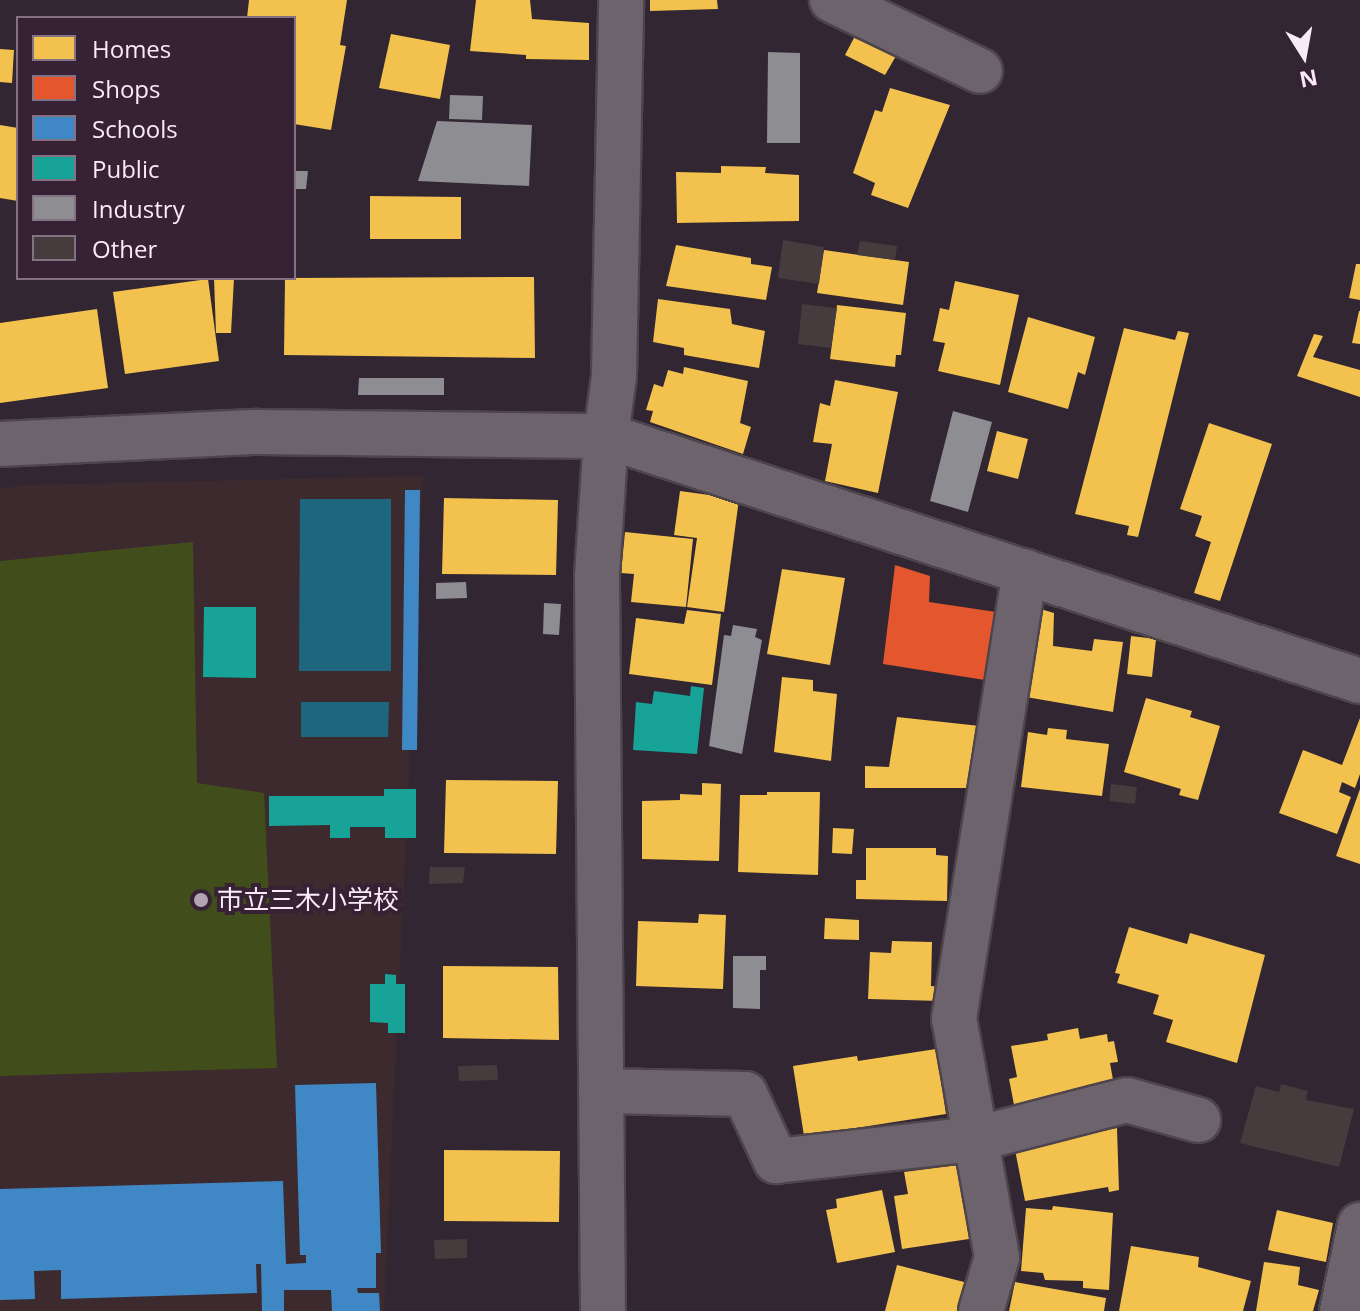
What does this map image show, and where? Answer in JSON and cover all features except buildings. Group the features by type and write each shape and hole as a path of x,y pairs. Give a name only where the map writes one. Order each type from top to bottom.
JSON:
{"street":[{"path":"603,1311 597,576 606,436 614,376 621,0"},
{"path":"832,0 980,71"},
{"path":"0,444 258,432 606,436 1360,681"},
{"path":"981,1311 997,1257 954,1019 1025,572"},
{"path":"601,1091 745,1094 776,1161 976,1139 1127,1100 1198,1120"},
{"path":"1342,1311 1360,1225"}],"shaded area":[{"name":"市立三木小学校","path":"423,476 384,1311 0,1311 0,489 23,485"}],"green space":[{"path":"193,542 197,783 264,793 277,1068 0,1076 0,561"}],"water":[{"path":"300,499 391,499 391,671 299,671"},
{"path":"301,702 389,702 388,737 301,737"}],"place":[{"name":"市立三木小学校","path":"201,900"}]}
